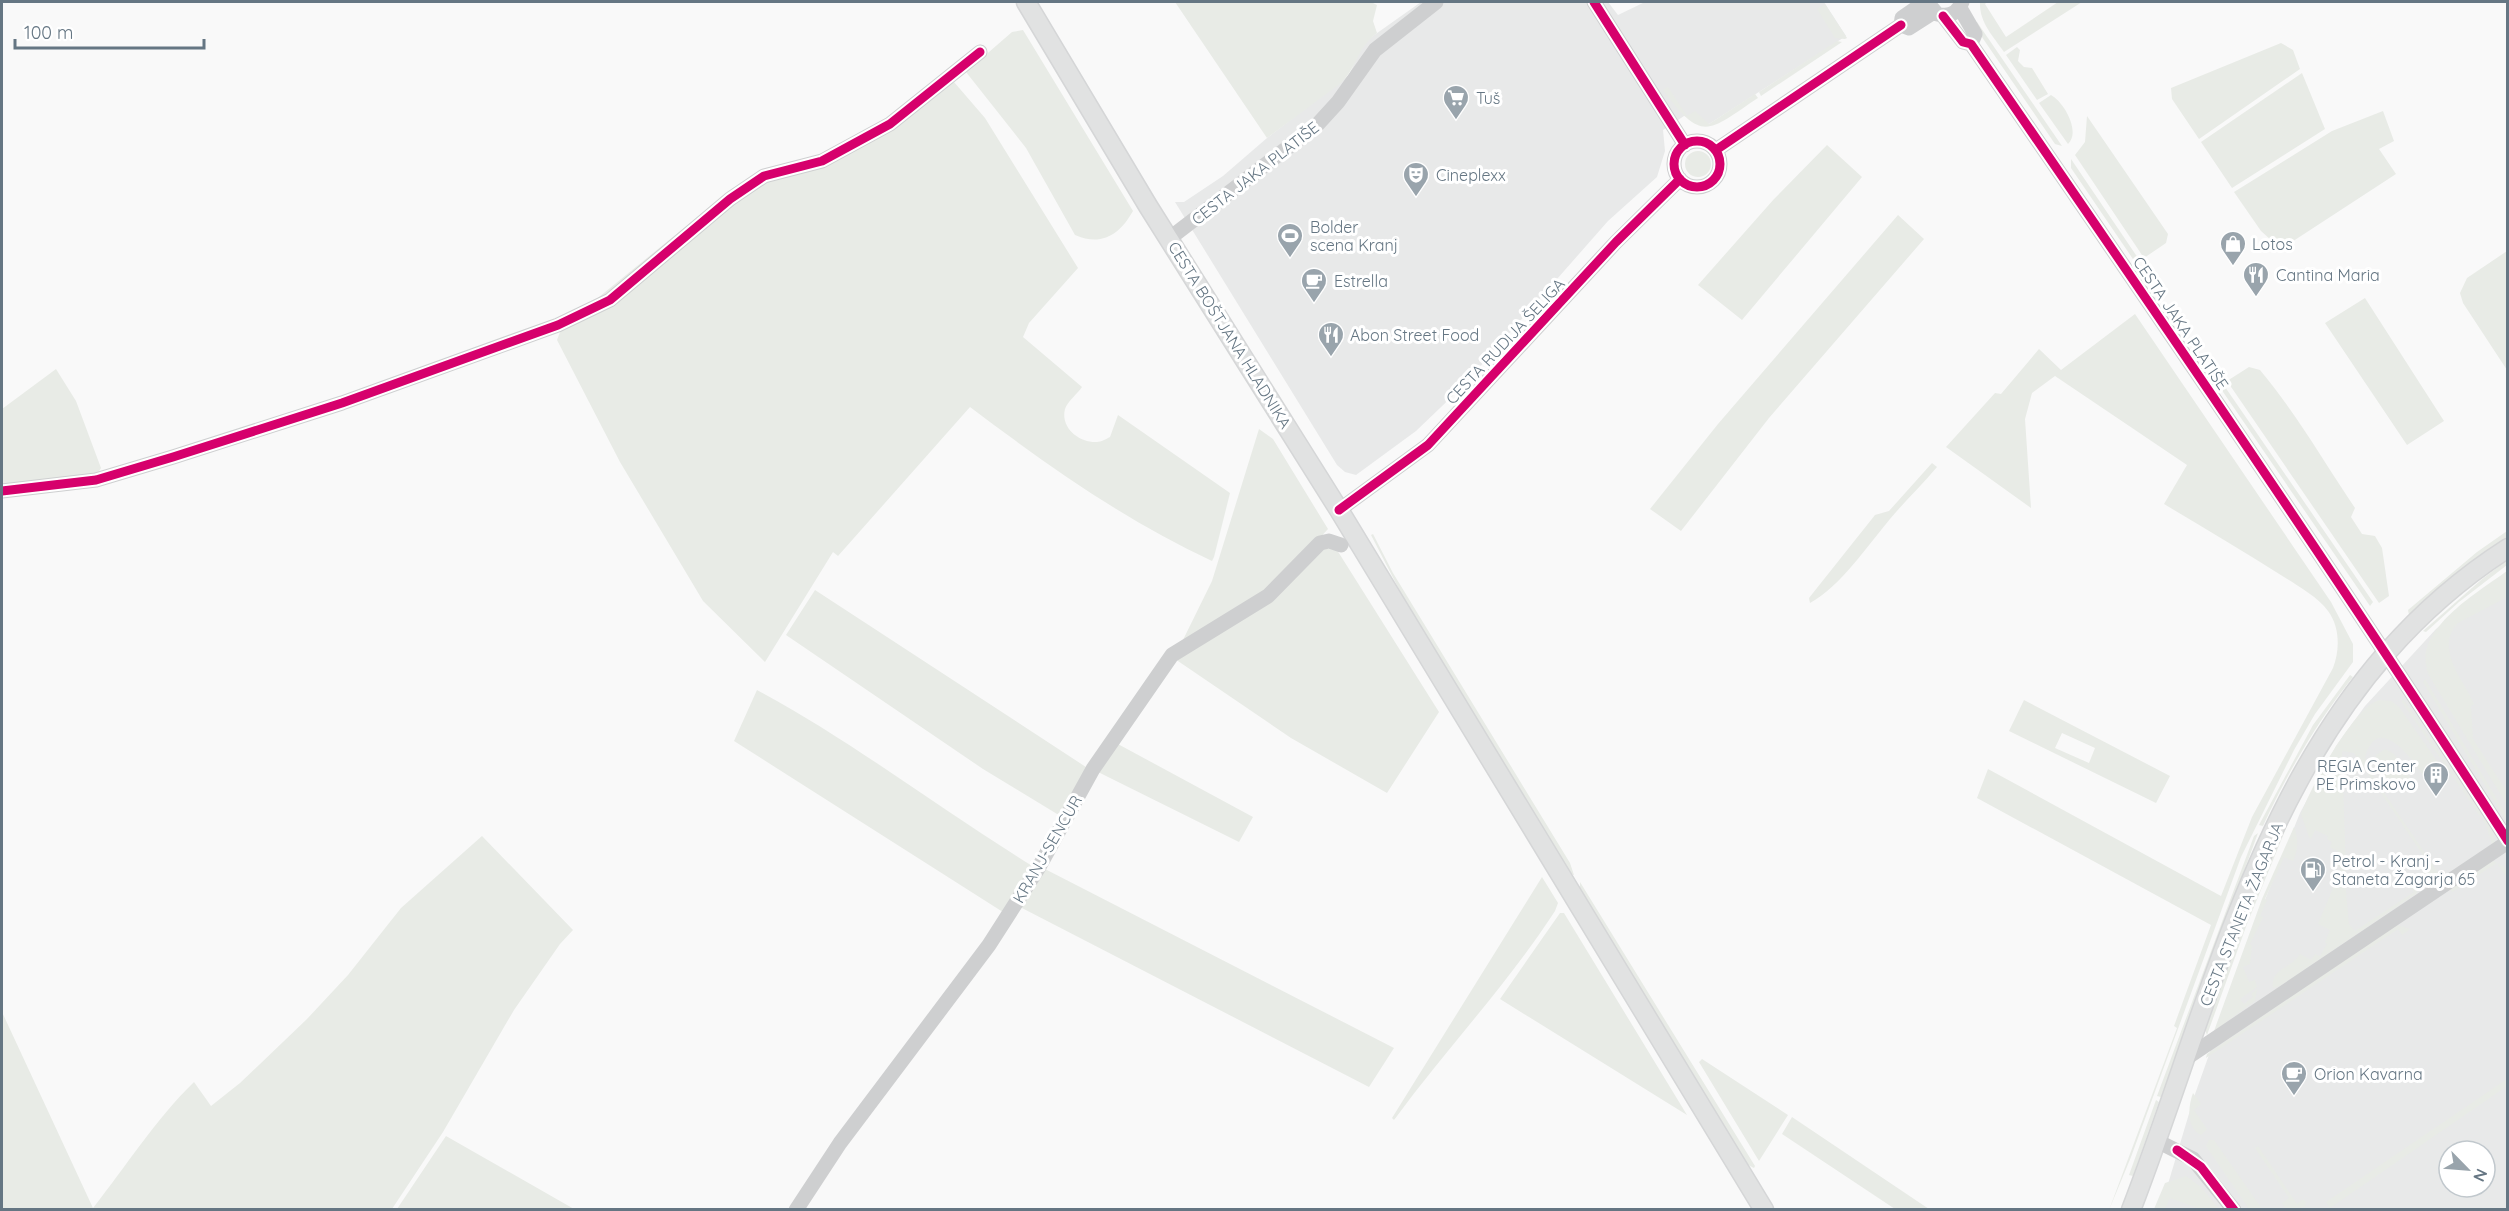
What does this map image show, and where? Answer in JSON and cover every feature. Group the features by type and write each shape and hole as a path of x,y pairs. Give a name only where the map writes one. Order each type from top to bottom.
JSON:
{"main road":[{"name":"CESTA BOŠTJANA HLADNIKA","path":"1026,2 1339,510 1433,669 1764,1209"},
{"name":"CESTA STANETA ŽAGARJA","path":"2131,1209 2250,880 2289,796 2337,714 2387,654 2414,625 2465,579 2508,548"}],"street":[{"name":"CESTA JAKA PLATIŠE","path":"1170,238 1317,125 1344,94 1375,50 1436,2"},
{"path":"1594,2 1685,145"},
{"name":"CESTA JAKA PLATIŠE","path":"1961,4 1975,34 1971,44"},
{"path":"1716,150 1901,25 1909,28 1932,8 1952,14 1961,4"},
{"name":"CESTA JAKA PLATIŠE","path":"1932,8 1963,42 1971,44 2387,654"},
{"path":"2,491 96,480 342,403 558,326 610,300 730,199 764,176 822,160 890,124 980,52"},
{"path":"1703,142 1716,150 1721,165 1713,181 1695,187 1680,179 1675,161 1685,145 1703,142"},
{"name":"CESTA RUDIJA ŠELIGA","path":"1339,510 1428,446 1616,242 1680,179"},
{"name":"KRANJ-SENCUR","path":"796,1209 840,1143 988,945 1039,867 1093,769 1172,655 1268,596 1320,543 1329,542 1341,545"},
{"path":"2185,1059 2508,841 2387,654"},
{"path":"2157,1141 2193,1160 2234,1209"}],"shaded area":[{"path":"1175,2 1371,2 1377,5 1373,21 1377,33 1365,45 1347,77 1341,83 1267,138"},
{"path":"1421,2 1608,2 1618,15 1645,2 1824,2 1846,36 1709,124 1684,116 1663,130 1665,151 1657,177 1608,221 1463,386 1416,431 1356,475 1345,472 1337,465 1175,202 1184,202 1223,176 1267,138 1349,75 1363,43"},
{"path":"1980,2 1987,2 1985,4 2006,37 2058,2 2082,2 2004,52 1984,22"},
{"path":"1825,4 1847,38 1835,38 1817,9"},
{"path":"1977,22 2062,146 2055,144 1973,24"},
{"path":"1023,30 1133,211 1116,232 1102,239 1094,240 1075,235 1026,148 966,72 1012,32"},
{"path":"1837,41 1842,42 1761,96 1759,92"},
{"path":"2281,43 2293,50 2300,69 2199,139 2172,99 2171,88"},
{"path":"2017,47 2020,50 2018,61 2024,67 2032,68 2048,94 2037,100 2006,55"},
{"path":"2302,73 2325,129 2232,188 2201,142"},
{"path":"954,82 985,118 1078,268 1029,323 1023,337 1082,387 1065,409 1064,416 1068,428 1084,440 1100,442 1110,437 1118,415 1230,493 1214,557 1212,561 1117,510 1028,450 970,407 838,556 833,552 765,662 703,601 620,462 557,340 562,327 727,193 820,157"},
{"path":"1668,87 1687,116 1695,111 1709,124 1755,94 1758,98 1728,118 1707,127 1697,125 1688,119 1663,90"},
{"path":"2051,95 2066,110 2072,125 2072,139 2068,144 2039,103"},
{"path":"2383,111 2394,141 2379,149 2396,174 2281,249 2261,231 2234,192 2332,131"},
{"path":"2087,116 2168,234 2166,243 2144,258 2075,155 2085,142"},
{"path":"1827,145 1862,177 1742,320 1698,285 1774,199"},
{"path":"1698,151 1707,155 1711,164 1707,173 1698,177 1689,173 1685,164 1689,155"},
{"path":"2071,159 2140,261 2135,262 2071,168"},
{"path":"1898,215 1924,239 1769,418 1681,531 1650,509 1718,424"},
{"path":"2507,251 2507,370 2463,303 2460,293 2467,278"},
{"path":"2365,298 2444,421 2407,445 2325,323"},
{"path":"2135,314 2331,602 2353,644 2353,662 2315,714 2294,750 2241,857 2131,1157 2109,1210 2177,1028 2174,1026 2211,925 1977,798 1988,769 2221,896 2252,817 2333,668 2338,646 2337,631 2332,617 2313,596 2164,504 2187,465 2055,376 2032,393 2025,419 2031,508 1946,447 1995,393 2001,394 2039,349 2061,370"},
{"path":"2249,367 2260,370 2286,403 2355,508 2351,517 2362,534 2375,536 2382,548 2389,596 2379,603 2227,381"},
{"path":"56,369 76,401 101,468 98,473 2,488 2,409"},
{"path":"2223,384 2373,602 2370,606 2221,389"},
{"path":"1259,429 1273,439 1328,529 1278,583 1181,644 1212,581"},
{"path":"1932,463 1937,467 1896,512 1853,565 1832,587 1810,603 1809,598 1875,515 1889,511"},
{"path":"2507,531 2507,538 2480,556 2409,615 2408,610 2477,552"},
{"path":"1373,534 1393,573 1570,863 1574,875 1568,873 1434,657 1371,535"},
{"path":"1321,548 1337,550 1439,712 1387,793 1291,738 1175,659"},
{"path":"2507,560 2507,565 2459,602 2426,632 2423,631 2481,580"},
{"path":"2507,571 2507,1209 2157,1210 2168,1184 2194,1097 2258,917 2300,813 2336,746 2365,706 2436,629"},
{"path":"2507,571 2507,597 2458,623 2451,633 2449,643 2453,664 2474,704 2471,706 2473,739 2507,792 2507,805 2430,677 2425,661 2428,645 2436,630 2463,603"},
{"path":"815,590 1089,769 1062,817 983,769 786,635"},
{"path":"2350,675 2353,677 2304,748 2263,826 2259,825 2313,725"},
{"path":"2425,679 2507,816 2507,822 2423,682"},
{"path":"757,690 863,754 1034,867 1006,914 734,741"},
{"path":"2403,699 2493,831 2495,843 2492,844 2486,825 2402,702"},
{"path":"2024,700 2170,776 2156,803 2009,731","holes":["2062,733 2095,748 2089,763 2055,748"]},
{"path":"2379,700 2391,701 2399,707 2439,764 2423,775 2403,750 2386,738 2378,738 2371,744 2365,757 2372,775 2441,877 2433,882 2427,881 2422,874 2431,867 2354,753 2342,751 2346,871 2344,871 2349,924 2355,931 2414,892 2409,885 2411,883 2417,887 2417,893 2280,986 2273,988 2273,982 2278,973 2300,954 2311,960 2315,954 2320,956 2327,944 2325,942 2330,930 2318,924 2341,869 2334,861 2339,852 2330,847 2332,842 2327,839 2328,836 2315,830 2311,839 2309,837 2301,814 2313,786 2345,733 2369,706"},
{"path":"1116,743 1253,817 1239,842 1096,771"},
{"path":"2385,749 2394,754 2413,782 2405,787 2398,778 2390,784 2375,764 2376,755"},
{"path":"2289,821 2247,924 2207,1035 2205,1030 2259,884"},
{"path":"2294,827 2297,840 2295,857 2293,861 2284,857 2265,899 2267,900 2260,916 2263,917 2250,944 2252,946 2250,964 2243,967 2249,982 2255,980 2257,987 2240,999 2244,1004 2253,997 2251,994 2257,989 2255,1001 2214,1031 2262,899"},
{"path":"2258,833 2161,1097 2157,1096 2254,836"},
{"path":"482,836 573,930 560,944 514,1010 443,1132 392,1209 2,1209 2,1012 93,1208 154,1127 194,1082 211,1106 240,1083 307,1019 348,975 401,908"},
{"path":"2492,860 2497,863 2452,892 2450,889"},
{"path":"2497,863 2507,869 2507,878"},
{"path":"1043,868 1394,1048 1369,1087 1020,907"},
{"path":"1542,877 1558,903 1555,911 1497,991 1394,1120 1392,1118"},
{"path":"1580,882 1755,1166 1754,1168 1746,1164 1580,890"},
{"path":"1560,913 1564,913 1687,1115 1500,999"},
{"path":"2397,925 2410,929 2402,935 2398,929 2206,1058 2207,1054"},
{"path":"1702,1059 1788,1115 1759,1161 1699,1062"},
{"path":"2507,1079 2507,1086 2330,1208 2326,1202"},
{"path":"2193,1093 2201,1104 2194,1110 2207,1129 2201,1135 2196,1132 2190,1117"},
{"path":"2156,1100 2159,1102 2133,1176 2129,1175"},
{"path":"1792,1117 1929,1209 1895,1209 1782,1134"},
{"path":"446,1136 574,1209 397,1209"},
{"path":"2209,1140 2214,1140 2262,1209 2249,1209 2206,1146"},
{"path":"2258,1146 2297,1204 2303,1199 2306,1202 2305,1207 2286,1209 2282,1203 2289,1198 2255,1148"},
{"path":"2186,1176 2201,1187 2219,1209 2200,1209 2170,1198 2165,1209 2154,1209 2165,1183"}],"cycle path":[{"path":"1594,2 1685,145"},
{"path":"1943,16 1963,42 1971,44 2107,242 2310,540 2508,841"},
{"path":"1716,150 1901,25"},
{"path":"2,491 96,480 342,403 558,325 610,300 730,199 764,176 822,161 890,124 980,52"},
{"path":"1697,141 1713,148 1720,164 1713,180 1697,187 1681,180 1674,164 1681,148 1697,141"},
{"path":"1339,510 1428,445 1616,242 1680,179"},
{"path":"2177,1150 2201,1167 2234,1210"}],"place":[{"name":"Tuš","path":"1456,121"},
{"name":"Cineplexx","path":"1416,198"},
{"name":"Bolder scena Kranj","path":"1290,259"},
{"name":"Lotos","path":"2233,267"},
{"name":"Cantina Maria","path":"2256,298"},
{"name":"Estrella","path":"1314,304"},
{"name":"Abon Street Food","path":"1331,358"},
{"name":"REGIA Center PE Primskovo","path":"2436,798"},
{"name":"Petrol - Kranj - Staneta Žagarja 65","path":"2313,893"},
{"name":"Orion Kavarna","path":"2294,1097"}]}
